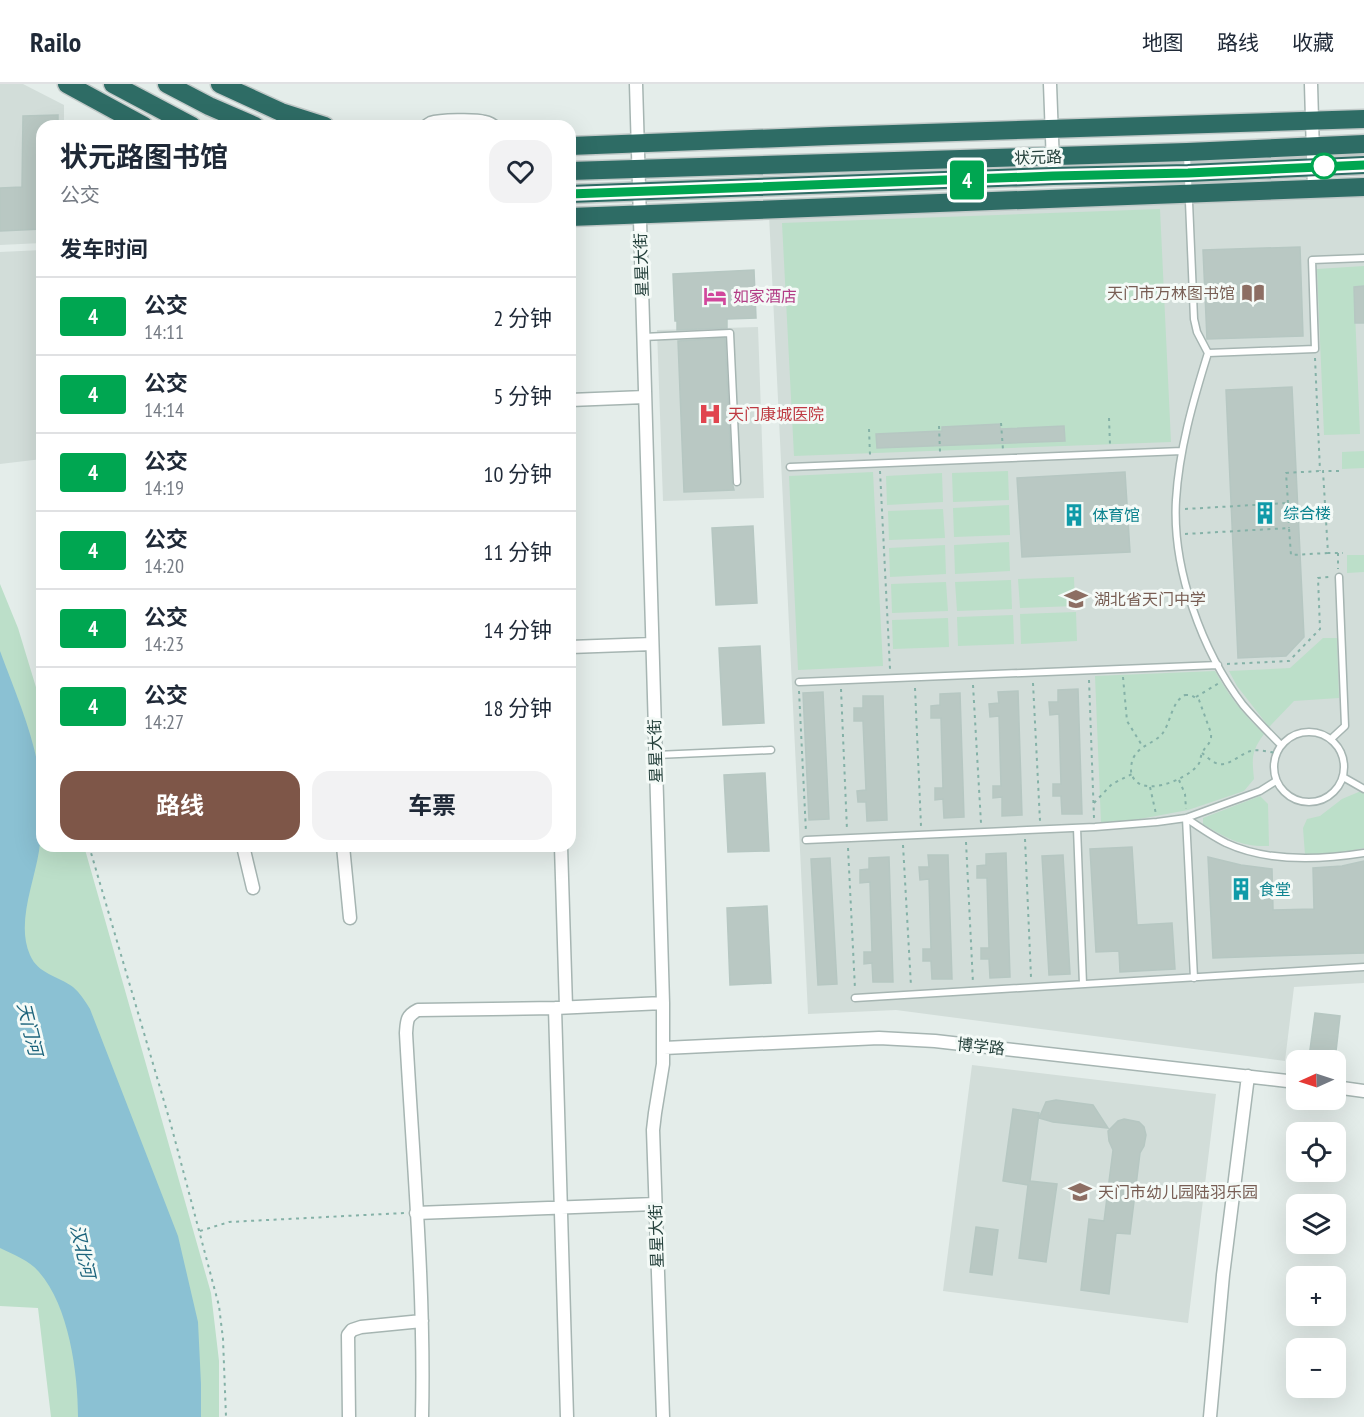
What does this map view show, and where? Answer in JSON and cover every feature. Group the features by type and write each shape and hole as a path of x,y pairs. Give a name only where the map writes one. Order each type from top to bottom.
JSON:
{"highway":[{"path":"67,84 133,120"},
{"path":"113,84 181,120"},
{"path":"167,84 241,120"},
{"path":"220,84 281,112 306,120"},
{"path":"576,146 1364,119"},
{"name":"状元路","path":"576,171 1187,152 1364,144"},
{"name":"状元路","path":"576,194 1364,165"},
{"path":"576,217 1364,187"}],"street":[{"name":"星星大街","path":"636,84 664,1048 653,1130 663,1417"},
{"path":"1050,84 1053,176"},
{"path":"1311,84 1314,189"},
{"path":"576,400 645,397"},
{"path":"576,647 652,644"},
{"path":"244,852 253,888"},
{"path":"344,852 350,918"},
{"path":"561,852 561,1208 567,1417"},
{"path":"422,1417 422,1321 406,1033 406,1023 411,1014 418,1010 663,1003"},
{"name":"博学路","path":"664,1048 879,1038 908,1039 1286,1081"},
{"path":"1210,1417 1223,1275 1248,1076"},
{"path":"1346,1089 1364,1091"},
{"path":"416,1213 655,1204"},
{"path":"350,1417 348,1335 352,1330 361,1327 422,1321"}],"lane":[{"path":"432,120 479,118 489,120"},
{"path":"1187,152 1194,319 1197,332 1208,353 1191,408 1178,483 1177,534 1182,569 1192,609 1218,665 1244,705 1281,745"},
{"path":"1208,353 1315,349 1312,260 1364,258"},
{"path":"643,337 730,333 737,483"},
{"path":"790,467 1182,451"},
{"path":"1331,739 1345,726 1338,577"},
{"path":"799,682 1218,665"},
{"path":"1299,732 1322,733 1331,739 1338,746 1344,764 1340,785 1332,795 1321,801 1309,802 1288,796 1276,782 1274,772 1276,753 1281,745 1289,737 1299,732"},
{"path":"656,756 771,750"},
{"path":"1343,777 1364,789"},
{"path":"806,840 1041,830 1156,822 1186,818 1260,791 1276,782"},
{"path":"1186,818 1227,843 1264,854 1316,858 1364,853"},
{"path":"1186,818 1194,978"},
{"path":"1077,828 1083,984"},
{"path":"855,998 1364,968"}],"path":[{"path":"1315,349 1328,553"},
{"path":"1108,418 1110,454"},
{"path":"1001,423 1003,459"},
{"path":"939,426 940,461"},
{"path":"869,429 871,464"},
{"path":"879,464 891,678"},
{"path":"1339,471 1286,474 1291,555 1343,553"},
{"path":"1176,509 1288,503"},
{"path":"1177,534 1289,528"},
{"path":"1218,665 1289,661 1320,629 1318,578 1338,577 1338,553"},
{"path":"1122,669 1127,722 1143,747"},
{"path":"1089,670 1095,827"},
{"path":"1033,672 1041,830"},
{"path":"973,675 981,832"},
{"path":"915,677 922,835"},
{"path":"1196,697 1226,678"},
{"path":"840,680 855,998"},
{"path":"799,682 806,840"},
{"path":"1191,695 1196,697 1211,733 1211,742 1202,753 1199,764 1179,779 1162,786 1141,784 1135,780 1132,774 1132,760 1136,754 1161,735 1180,697 1191,695"},
{"path":"1202,753 1216,764 1250,751 1276,753"},
{"path":"1094,803 1112,784 1132,774"},
{"path":"1179,779 1185,794 1186,818"},
{"path":"1150,786 1156,822"},
{"path":"1024,830 1031,987"},
{"path":"966,833 974,991"},
{"path":"903,836 912,994"},
{"path":"91,852 171,1125 219,1306 224,1339 226,1417"},
{"path":"200,1231 229,1222 416,1213"}],"shaded area":[{"path":"0,84 23,84 64,105 64,120 36,120 36,243 0,245"},
{"name":"湖北省天门中学","path":"1364,192 1364,983 1294,987 1285,1061 896,1010 808,1014 769,215"},
{"path":"36,250 36,460 0,464 0,252"},
{"name":"天门康城医院","path":"758,327 764,498 663,501 657,330"},
{"name":"天门市幼儿园陆羽乐园","path":"972,1065 1216,1094 1188,1323 943,1291"}],"green space":[{"path":"1160,209 1171,442 794,456 782,223"},
{"path":"1364,266 1364,286 1354,287 1360,434 1324,435 1317,269"},
{"path":"1364,451 1364,468 1342,469 1342,452"},
{"path":"1008,471 1009,500 953,502 952,473"},
{"path":"873,472 883,666 798,670 789,476"},
{"path":"942,473 943,502 887,505 886,476"},
{"path":"1009,505 1010,535 954,537 953,508"},
{"path":"943,509 945,538 889,540 888,511"},
{"path":"1009,542 1010,571 955,574 954,545"},
{"path":"945,545 946,574 890,577 889,548"},
{"path":"1347,555 1364,555 1364,572 1347,573"},
{"path":"1074,577 1075,606 1020,608 1018,579"},
{"path":"1011,580 1012,609 957,611 955,582"},
{"path":"946,582 948,611 892,613 891,584"},
{"path":"0,584 18,628 36,687 36,852 86,852 211,1293 219,1361 219,1417 51,1417 38,1308 0,1306"},
{"path":"1076,612 1077,641 1021,644 1020,614"},
{"path":"1013,615 1014,644 958,646 957,617"},
{"path":"948,618 949,647 893,649 892,620"},
{"path":"1323,638 1337,638 1339,698 1294,701 1269,727 1237,686 1229,671 1290,668"},
{"path":"1215,671 1237,704 1264,734 1253,755 1254,779 1244,791 1188,810 1129,821 1101,823 1095,676"},
{"path":"1361,791 1364,793 1364,848 1336,854 1305,855 1303,828 1307,819 1320,816 1342,799"},
{"path":"1260,796 1268,804 1269,846 1234,841 1203,824 1203,818"}],"water":[{"path":"0,651 36,755 36,852 39,852 25,917 26,943 30,955 38,966 73,987 90,1009 178,1236 198,1322 201,1417 78,1417 74,1361 65,1321 58,1303 49,1286 31,1264 0,1248"}],"building":[{"path":"58,115 58,120 36,120 36,229 0,231 0,188 22,187 23,116"},
{"name":"天门市万林图书馆","path":"1300,247 1303,336 1207,339 1203,250"},
{"name":"如家酒店","path":"754,270 756,318 727,319 727,328 677,330 673,274"},
{"path":"1364,286 1364,323 1355,323 1354,287"},
{"path":"725,338 734,490 684,492 678,341"},
{"name":"综合楼","path":"1292,387 1304,637 1286,656 1238,658 1226,390"},
{"path":"1000,424 1000,429 1064,426 1065,441 877,448 876,434 942,431 942,427"},
{"name":"体育馆","path":"1125,472 1130,552 1022,557 1017,478"},
{"path":"753,526 757,603 716,605 712,528"},
{"path":"760,646 764,723 723,725 719,648"},
{"path":"1078,689 1082,814 1062,814 1061,796 1053,796 1053,784 1061,784 1059,714 1050,715 1049,702 1058,702 1058,690"},
{"path":"1018,691 1022,815 1002,816 1002,797 993,798 993,786 1001,786 999,716 990,717 989,704 999,703 998,692"},
{"path":"823,692 829,819 809,820 803,693"},
{"path":"960,693 964,817 944,818 943,799 935,800 935,788 943,788 941,718 931,718 931,706 940,705 940,694"},
{"path":"863,696 883,696 887,820 867,821 866,802 858,802 857,791 866,790 863,721 854,721 854,708 863,708"},
{"path":"765,773 769,851 728,852 724,775"},
{"path":"1132,847 1137,925 1172,923 1175,969 1120,972 1119,951 1096,952 1090,849"},
{"path":"1006,853 1010,977 990,978 989,959 981,959 981,948 989,948 987,878 977,878 977,866 986,865 986,854"},
{"path":"928,855 948,855 952,979 932,979 931,961 923,961 923,949 931,949 929,879 920,880 919,867 929,867"},
{"path":"1063,855 1070,974 1049,975 1042,856"},
{"path":"889,857 893,982 873,982 872,963 864,964 864,952 872,952 870,882 860,883 860,870 869,869 869,858"},
{"name":"食堂","path":"1208,857 1272,869 1273,910 1314,909 1313,868 1342,866 1364,861 1364,953 1213,958"},
{"path":"830,858 837,984 818,985 811,859"},
{"path":"767,906 771,983 730,985 727,908"},
{"path":"1315,1013 1340,1016 1336,1050 1310,1050"},
{"path":"1056,1100 1093,1105 1108,1128 1053,1122 1039,1118 1046,1102"},
{"path":"1013,1109 1039,1113 1030,1181 1057,1184 1046,1262 1019,1258 1028,1185 1003,1181"},
{"path":"1124,1119 1139,1122 1144,1127 1146,1135 1140,1153 1130,1234 1116,1233 1109,1294 1081,1290 1089,1219 1104,1221 1113,1150 1108,1131 1118,1121"},
{"path":"976,1227 998,1230 992,1275 970,1272"}],"bus line":[{"name":"4","path":"576,194 1364,165"}],"place":[{"name":"天门市万林图书馆","path":"1253,293"},
{"name":"如家酒店","path":"715,296"},
{"name":"天门康城医院","path":"710,414"},
{"name":"综合楼","path":"1265,513"},
{"name":"体育馆","path":"1074,515"},
{"name":"湖北省天门中学","path":"1076,599"},
{"name":"食堂","path":"1241,889"},
{"name":"天门市幼儿园陆羽乐园","path":"1080,1192"}],"water label":[{"name":"天门河","path":"30,1029"},
{"name":"汉北河","path":"83,1251"}]}
